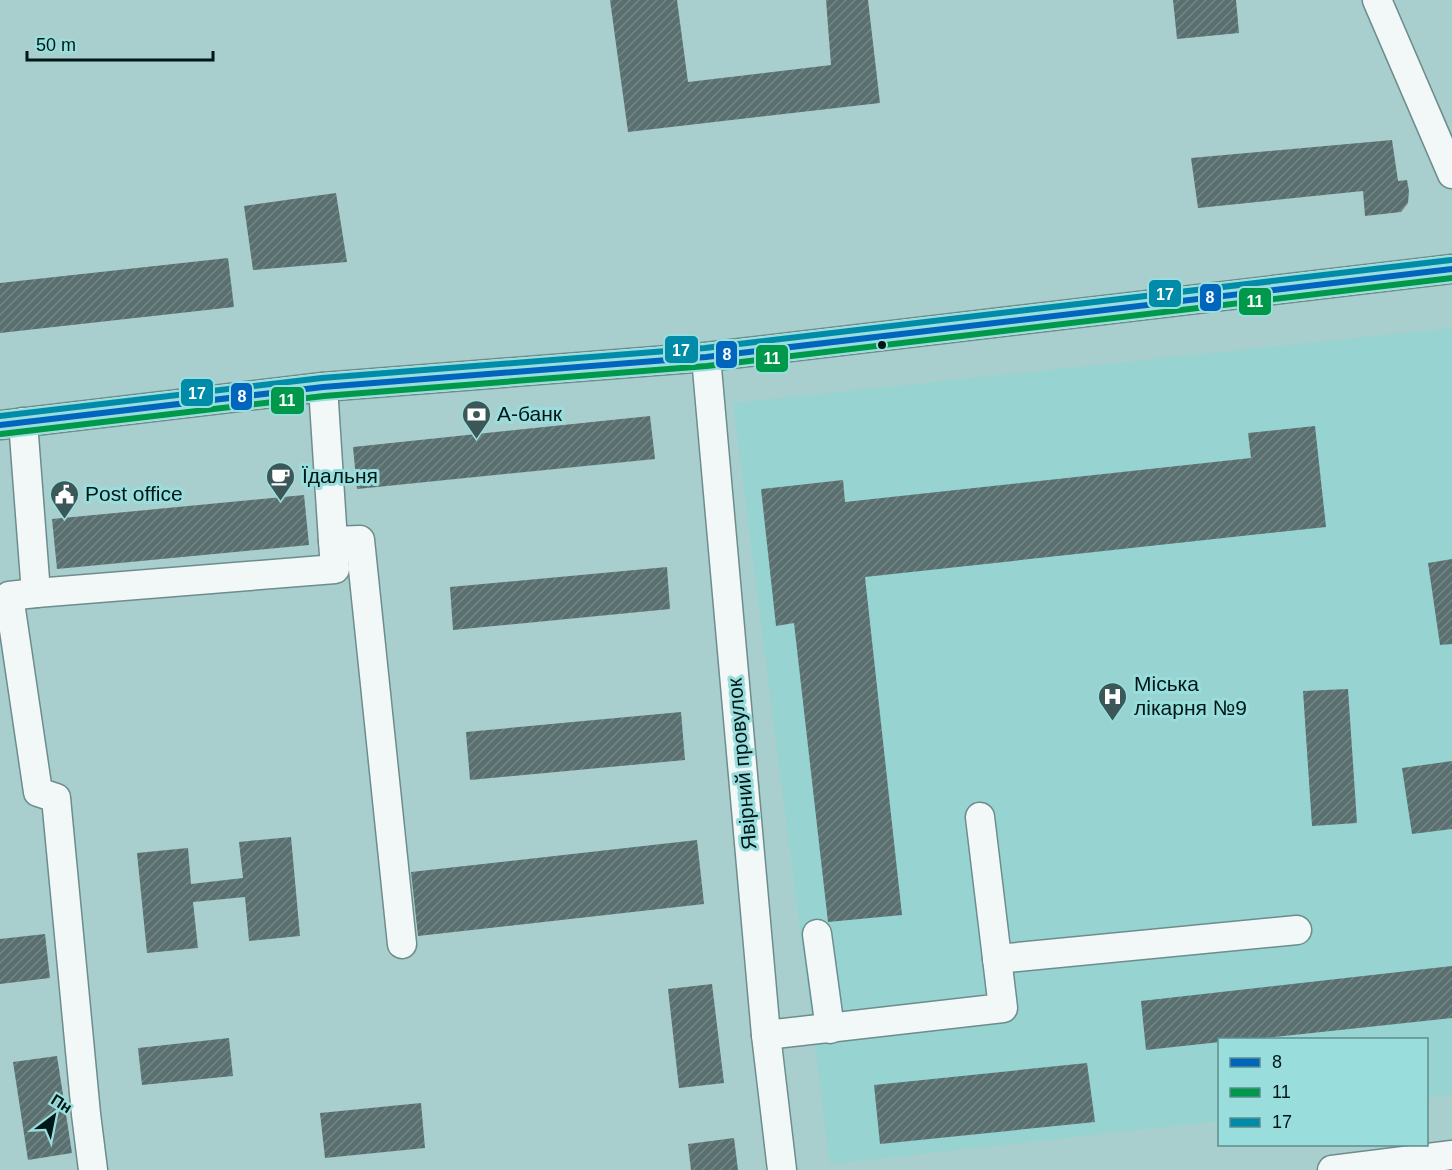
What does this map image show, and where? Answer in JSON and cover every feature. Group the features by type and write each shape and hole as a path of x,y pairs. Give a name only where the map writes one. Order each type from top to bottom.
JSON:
{"street":[{"path":"1377,0 1452,174"},
{"path":"36,593 12,423 322,387 705,357 1452,269"},
{"name":"Явірний провулок","path":"705,357 766,1035 782,1170"},
{"path":"93,1170 56,798 38,792 9,596 335,568 322,387"},
{"path":"333,541 360,540 402,944"},
{"path":"766,1035 1003,1008 980,817"},
{"path":"997,959 1297,930"},
{"path":"817,934 830,1029"},
{"path":"1332,1170 1452,1155"}],"shaded area":[{"name":"Міська лікарня №9","path":"1452,328 1452,1095 1428,1098 1428,1038 1218,1038 1218,1121 830,1164 733,403"}],"building":[{"path":"610,0 677,0 688,82 831,65 826,0 868,0 880,103 628,132"},
{"path":"1173,0 1236,0 1239,33 1177,39"},
{"path":"1392,140 1398,181 1407,180 1409,191 1408,203 1401,212 1365,216 1363,191 1198,208 1191,158"},
{"path":"336,193 347,262 253,270 244,206"},
{"path":"228,258 234,307 0,333 0,283"},
{"path":"650,416 655,459 357,489 353,447"},
{"path":"1315,426 1326,527 865,577 902,915 828,922 794,623 776,626 761,489 843,480 845,502 1251,458 1248,433"},
{"path":"304,495 309,545 57,569 52,519"},
{"path":"1452,559 1452,644 1440,645 1428,563"},
{"path":"667,567 670,609 453,630 450,587"},
{"path":"1348,689 1357,823 1312,826 1303,691"},
{"path":"681,712 685,760 470,780 466,732"},
{"path":"1452,761 1452,829 1412,834 1402,768"},
{"path":"291,837 300,936 249,941 245,897 193,902 198,948 147,953 137,853 188,848 191,884 243,878 239,842"},
{"path":"697,840 704,904 418,936 411,872"},
{"path":"45,934 50,978 0,984 0,939"},
{"path":"1452,966 1452,1018 1265,1038 1218,1038 1218,1042 1146,1050 1141,1001"},
{"path":"712,984 724,1083 679,1088 668,989"},
{"path":"229,1038 233,1076 142,1085 138,1048"},
{"path":"57,1056 72,1153 28,1160 13,1062"},
{"path":"1087,1063 1095,1122 880,1144 874,1085"},
{"path":"421,1103 425,1148 325,1158 320,1113"},
{"path":"734,1138 738,1170 691,1170 688,1144"}],"transit line":[{"name":"17","path":"0,416 322,378 705,348 1451,260"},
{"name":"8","path":"0,425 323,387 706,357 1452,269"},
{"name":"11","path":"1,434 324,396 707,366 1452,278"}],"place":[{"name":"А-банк","path":"476,440"},
{"name":"Їдальня","path":"281,502"},
{"name":"Post office","path":"64,520"},
{"name":"Міська лікарня №9","path":"1113,722"}]}
